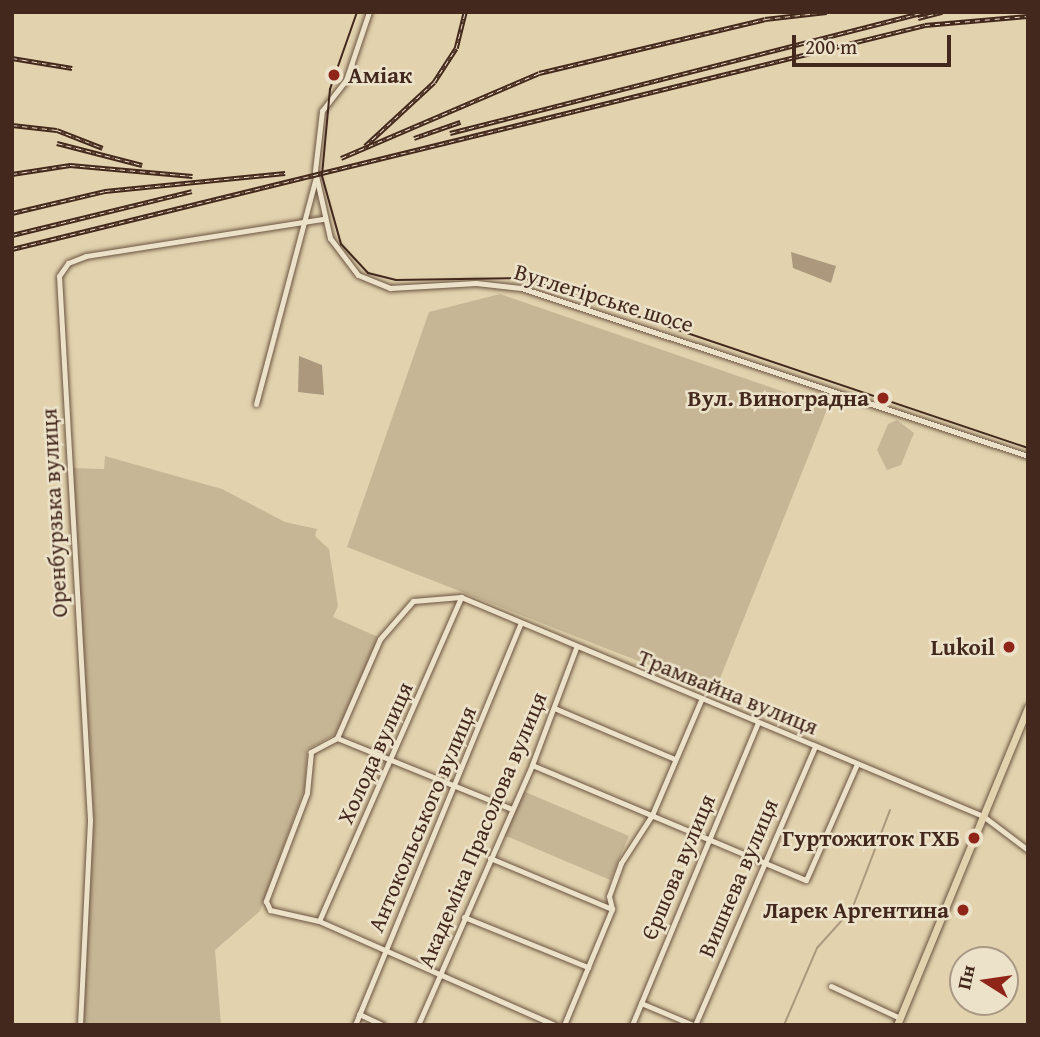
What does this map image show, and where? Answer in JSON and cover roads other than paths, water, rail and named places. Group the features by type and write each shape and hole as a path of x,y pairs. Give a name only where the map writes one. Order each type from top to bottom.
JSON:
{"main road":[{"path":"898,1021 1028,707"}],"street":[{"name":"Вуглегірське шосе","path":"369,12 346,80 322,111 315,179 323,219 345,263 383,287 488,283 521,288 1028,456"},
{"path":"256,404 299,224 315,179"},
{"name":"Оренбурзька вулиця","path":"80,1025 90,820 59,276 68,262 86,257 323,219"},
{"path":"461,597 413,601 380,639 337,738 311,752 307,793 266,894 270,910 319,921 385,954 555,1025"},
{"name":"Трамвайна вулиця","path":"461,597 520,625 983,816 1028,850"},
{"name":"Холода вулиця","path":"319,921 392,762 461,597"},
{"name":"Антокольського вулиця","path":"355,1025 457,789 520,625"},
{"name":"Академіка Прасолова вулиця","path":"418,1025 532,765 576,648"},
{"path":"564,1025 612,909 609,896 621,863 652,815 701,699"},
{"path":"554,708 675,759"},
{"name":"Єршова вулиця","path":"632,1025 758,723"},
{"path":"337,738 457,789 512,808"},
{"name":"Вишнева вулиця","path":"694,1025 762,862 815,746"},
{"path":"532,765 806,880 857,764"},
{"path":"490,858 612,909"},
{"path":"464,917 588,967"},
{"path":"831,986 898,1021"},
{"path":"641,1003 694,1025"},
{"path":"359,1014 383,1025"}],"waterway":[{"path":"784,1025 817,948 852,909 890,810"}],"tram line":[{"path":"357,12 330,89 322,176 341,244 368,273 396,280 524,278 1028,448"}],"railway":[{"path":"365,146 434,82 456,48 465,12"},
{"path":"341,158 539,73 765,19 827,12"},
{"path":"450,133 924,12"},
{"path":"918,18 942,12"},
{"path":"12,249 925,25 1028,16"},
{"path":"12,58 72,68"},
{"path":"414,138 460,122"},
{"path":"12,125 57,130 103,148"},
{"path":"57,143 142,165"},
{"path":"12,174 70,165 193,176"},
{"path":"12,213 105,191 285,173"},
{"path":"12,235 192,191"}],"place":[{"name":"Аміак","path":"334,75"},
{"name":"Вул. Виноградна","path":"883,398"},
{"name":"Lukoil","path":"1009,647"},
{"name":"Гуртожиток ГХБ","path":"974,838"},
{"name":"Ларек Аргентина","path":"963,910"}]}
